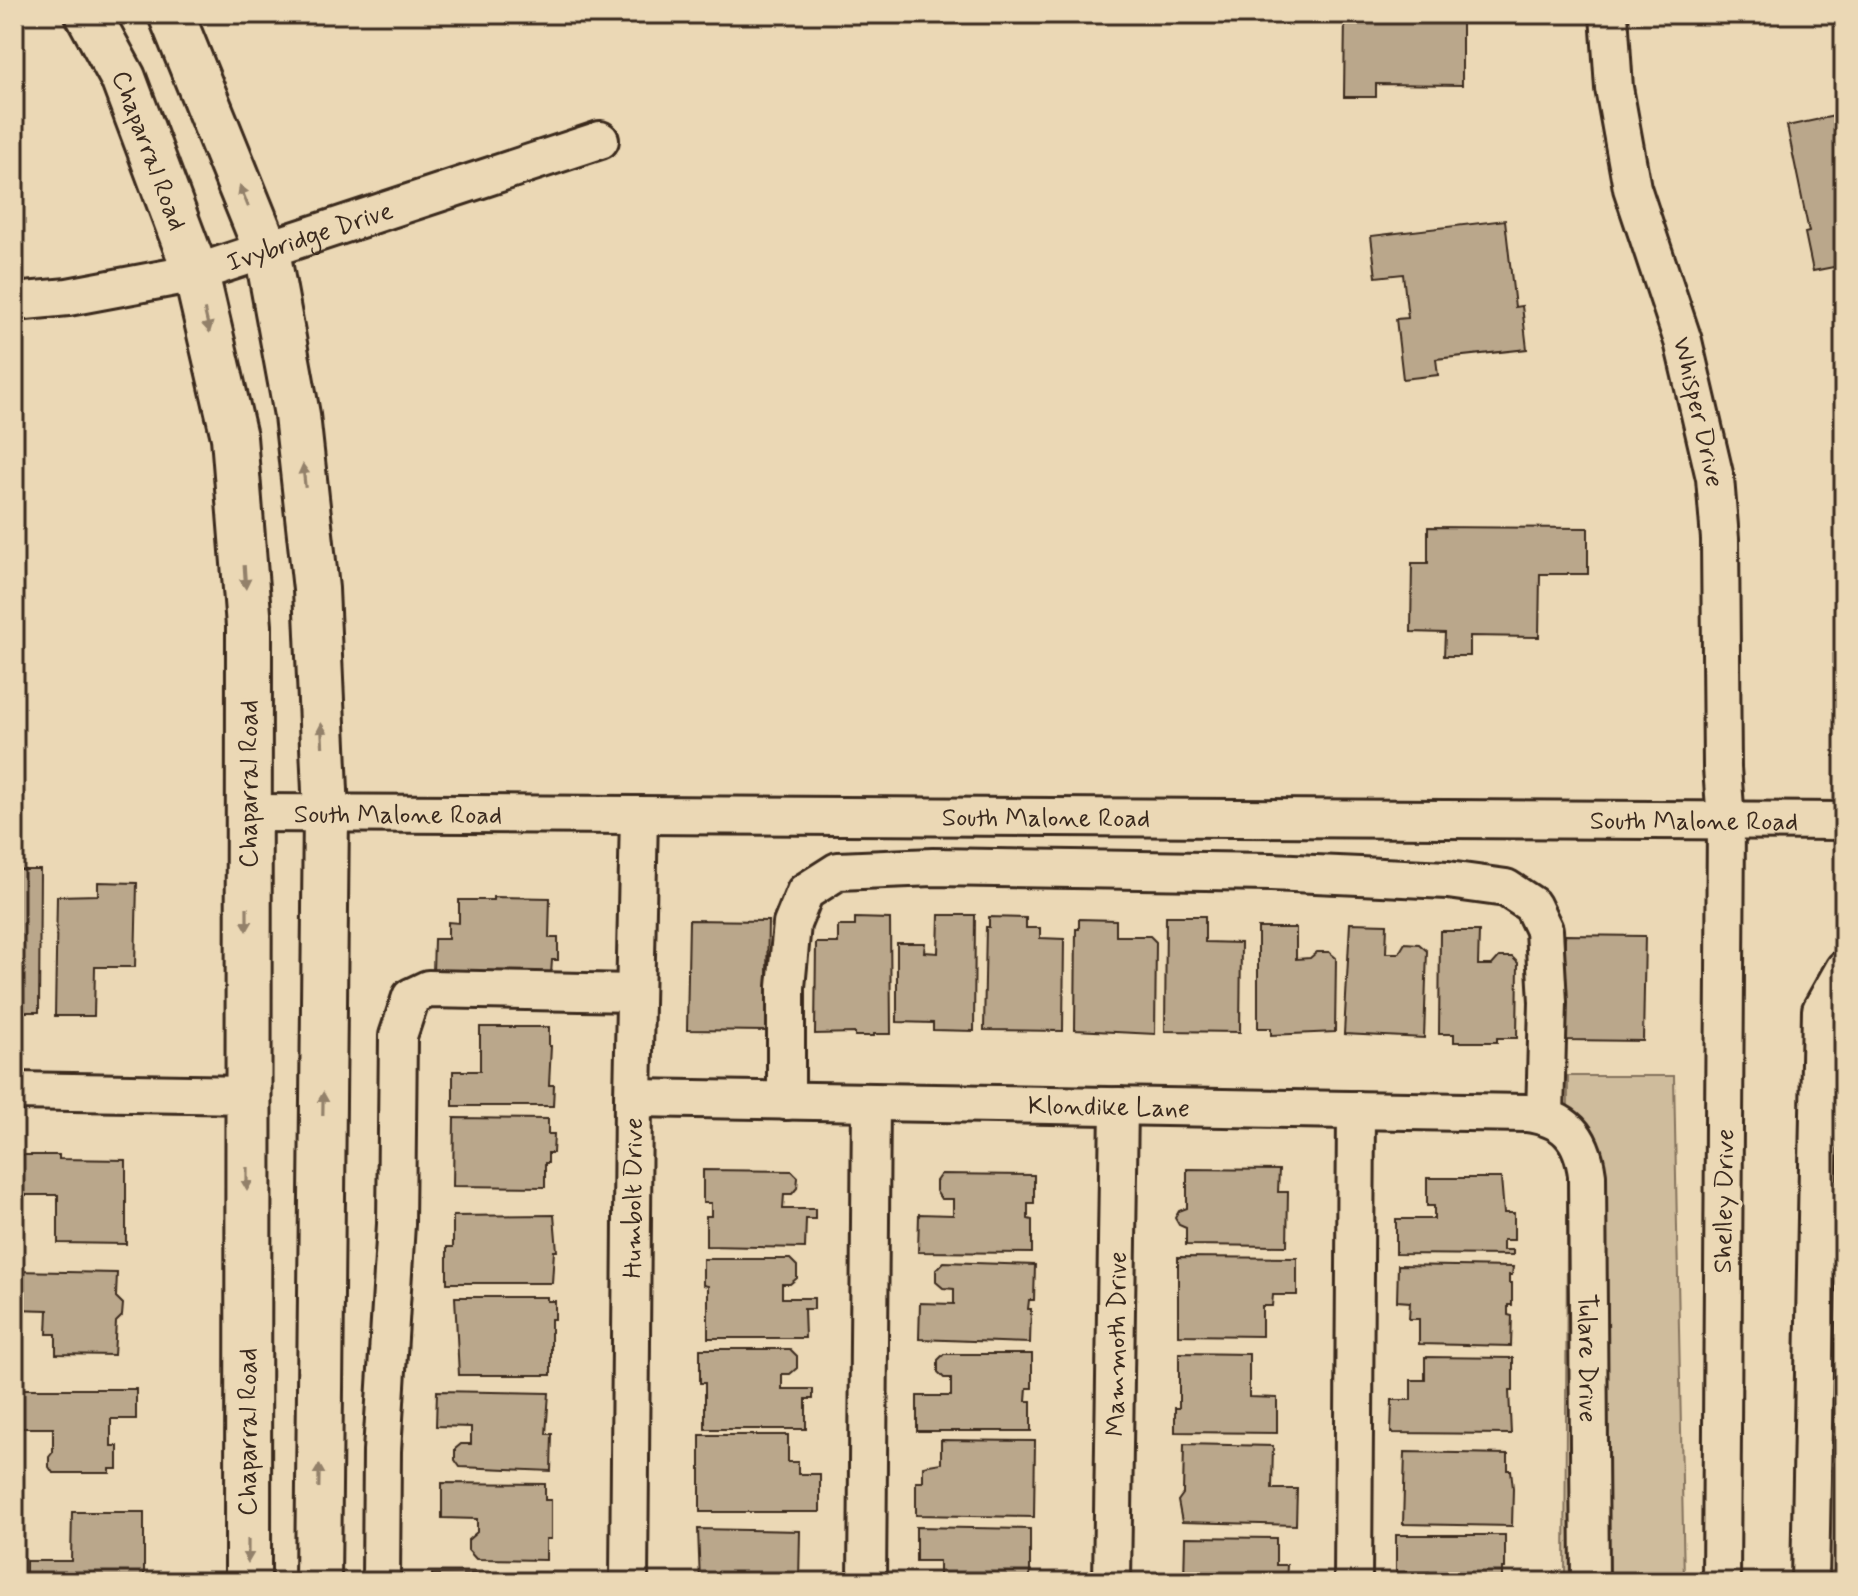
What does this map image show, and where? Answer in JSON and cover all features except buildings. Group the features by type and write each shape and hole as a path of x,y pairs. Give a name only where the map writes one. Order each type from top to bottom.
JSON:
{"main road":[{"name":"Chaparral Road","path":"88,14 123,78 196,273 234,437 249,626 248,1582"},
{"path":"171,14 267,251 297,415 314,573 326,813 318,1582"}],"street":[{"name":"Whisper Drive","path":"1609,14 1614,88 1632,188 1683,341 1715,478 1720,539 1722,768 1726,821"},
{"name":"Ivybridge Drive","path":"14,302 68,297 196,273 600,140"},
{"name":"South Malone Road","path":"248,813 1844,821"},
{"name":"Humbolt Drive","path":"629,1582 639,815"},
{"name":"Shelley Drive","path":"1721,1582 1726,821"},
{"path":"786,1101 786,987 792,924 805,892 838,871 933,867 1271,872 1448,880 1506,888 1532,905 1544,930 1548,1002 1545,1116"},
{"path":"1810,1582 1821,1010 1844,969"},
{"path":"381,1582 382,1451 396,1224 398,1036 411,997 428,989 635,993"},
{"path":"14,1091 247,1095"},
{"name":"Klondike Lane","path":"633,1098 1545,1116"},
{"path":"867,1582 871,1102"},
{"name":"Mammoth Drive","path":"1112,1582 1119,1106"},
{"path":"1353,1582 1356,1110"},
{"name":"Tulare Drive","path":"1545,1116 1562,1124 1576,1138 1585,1155 1587,1175 1590,1582"}],"shaded area":[{"path":"1568,1076 1674,1076 1684,1582 1565,1582"}]}
